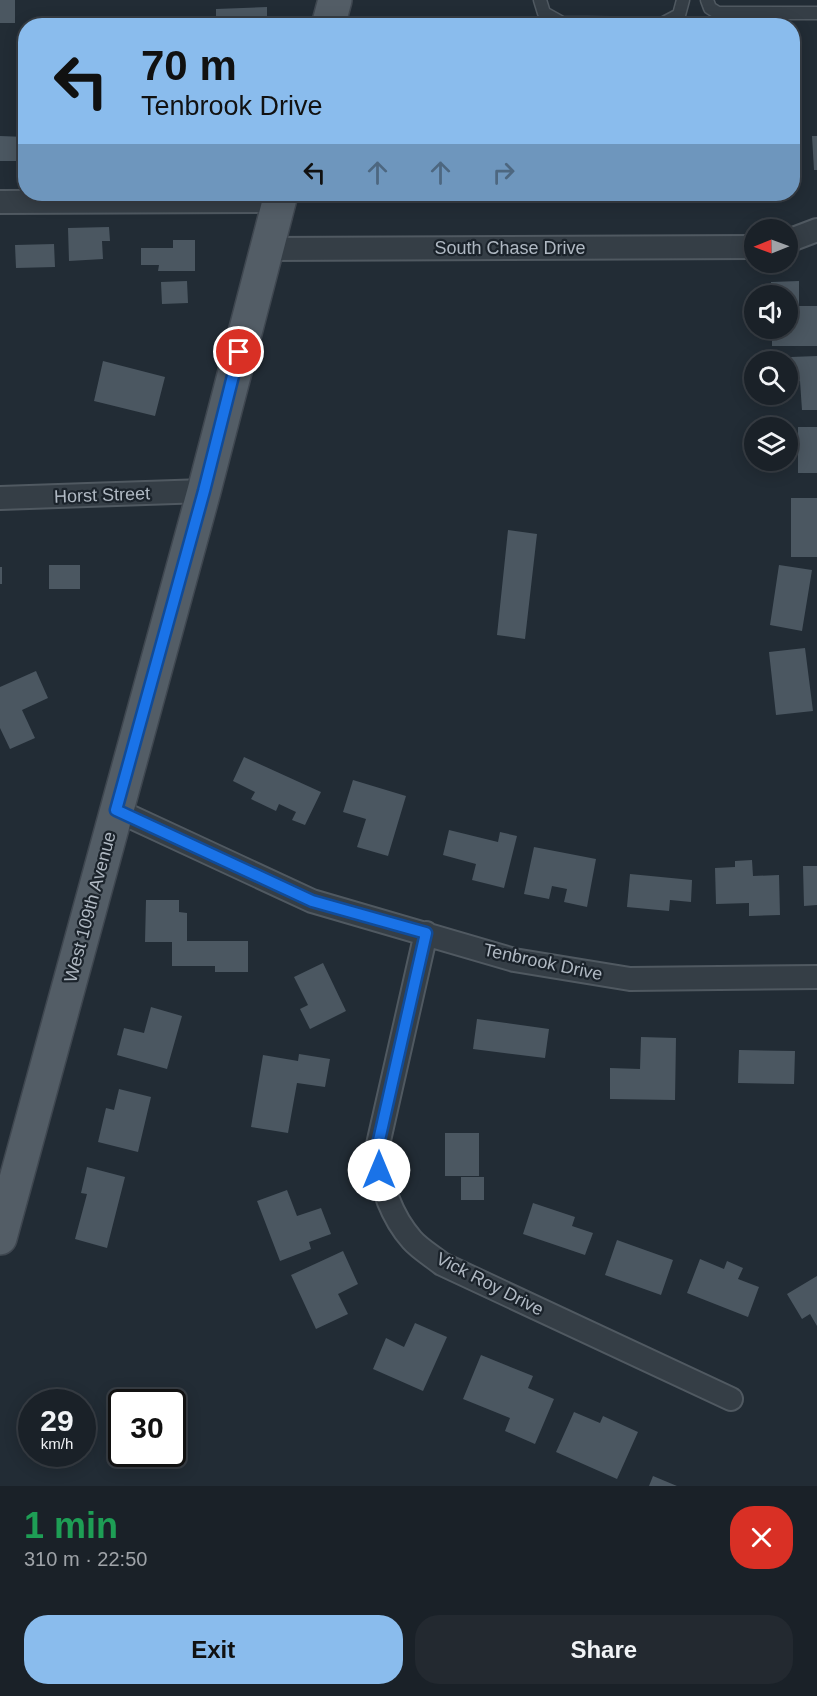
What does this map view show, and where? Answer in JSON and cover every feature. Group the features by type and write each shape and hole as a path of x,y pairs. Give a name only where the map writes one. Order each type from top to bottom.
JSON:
{"main road":[{"path":"330,18 335,0"},
{"name":"West 109th Avenue","path":"0,1238 204,491 279,201"}],"street":[{"path":"0,202 56,201"},
{"path":"798,237 817,230"},
{"name":"South Chase Drive","path":"266,249 744,247"},
{"name":"Horst Street","path":"0,498 204,491"},
{"name":"Tenbrook Drive","path":"116,810 312,901 514,960 630,979 817,977"},
{"name":"Vick Roy Drive","path":"426,933 377,1149 379,1170 386,1196 398,1219 413,1240 442,1264 731,1399"}],"lane":[{"path":"540,0 544,13 553,18"},
{"path":"673,18 679,15 684,0"},
{"path":"706,0 710,8 718,13 817,13"}],"building":[{"path":"0,0 15,0 15,23 0,23"},
{"path":"267,7 267,18 216,18 216,9"},
{"path":"0,136 18,137 18,161 0,161"},
{"path":"812,136 817,136 817,170 814,170"},
{"path":"109,227 110,241 102,241 103,259 69,261 68,228"},
{"path":"173,240 195,240 195,271 158,271 159,265 141,265 141,248 173,248"},
{"path":"54,244 55,267 16,268 15,245"},
{"path":"187,281 188,303 162,304 161,282"},
{"path":"799,281 799,306 817,306 817,346 772,346 772,339 798,339 798,285 771,285 771,282"},
{"path":"817,356 817,410 802,410 800,381 798,381 798,357"},
{"path":"103,361 165,377 155,416 94,401"},
{"path":"798,427 817,427 817,473 798,473"},
{"path":"791,498 817,498 817,557 791,557"},
{"path":"508,530 537,534 525,639 497,635"},
{"path":"49,565 80,565 80,589 49,589"},
{"path":"779,565 812,570 802,631 770,625"},
{"path":"0,567 2,567 2,584 0,584"},
{"path":"805,648 813,711 776,715 769,652"},
{"path":"36,671 48,698 22,710 35,738 10,749 0,728 0,687"},
{"path":"244,757 321,792 305,825 292,820 296,812 279,804 276,811 251,799 255,792 233,781"},
{"path":"353,780 406,796 388,856 357,847 366,819 343,812"},
{"path":"449,830 498,842 500,832 517,836 504,888 472,880 476,864 443,855"},
{"path":"534,847 596,859 587,907 564,902 567,889 552,886 549,899 524,894"},
{"path":"752,860 753,876 779,875 780,915 749,916 749,903 716,904 715,868 735,867 735,861"},
{"path":"803,866 817,866 817,905 804,906"},
{"path":"630,874 692,880 691,902 670,900 669,911 627,907"},
{"path":"146,900 179,900 179,912 187,913 187,941 248,941 248,972 215,972 215,966 172,966 172,942 145,942"},
{"path":"323,963 346,1011 310,1029 300,1009 308,1005 294,977"},
{"path":"151,1007 182,1016 167,1069 117,1055 124,1028 144,1033"},
{"path":"477,1019 549,1029 545,1058 473,1049"},
{"path":"641,1037 676,1038 675,1100 610,1099 610,1068 640,1069"},
{"path":"739,1050 795,1051 794,1084 738,1083"},
{"path":"299,1054 330,1059 325,1087 297,1083 288,1133 251,1127 263,1055 298,1061"},
{"path":"119,1089 151,1097 138,1152 98,1142 106,1108 114,1110"},
{"path":"445,1133 479,1133 479,1176 445,1176"},
{"path":"87,1167 125,1177 107,1248 75,1239 87,1194 81,1193"},
{"path":"461,1177 484,1177 484,1200 461,1200"},
{"path":"287,1190 297,1216 321,1208 331,1234 309,1242 311,1249 280,1261 257,1201"},
{"path":"533,1203 575,1217 572,1226 593,1233 585,1255 523,1234"},
{"path":"617,1240 673,1260 661,1295 605,1275"},
{"path":"343,1251 358,1284 338,1294 348,1314 316,1329 291,1275"},
{"path":"700,1259 724,1269 727,1261 743,1268 738,1279 759,1287 748,1317 687,1293"},
{"path":"817,1276 817,1326 810,1314 802,1319 787,1294"},
{"path":"415,1323 447,1337 423,1391 373,1369 386,1338 404,1347"},
{"path":"481,1355 533,1376 528,1388 554,1399 535,1444 505,1431 510,1418 463,1399"},
{"path":"574,1412 600,1423 603,1416 638,1432 617,1479 556,1452"},
{"path":"653,1476 677,1486 649,1486"}],"route":[{"path":"239,352 204,491 116,810 312,901 426,933 377,1149 379,1170"}]}
